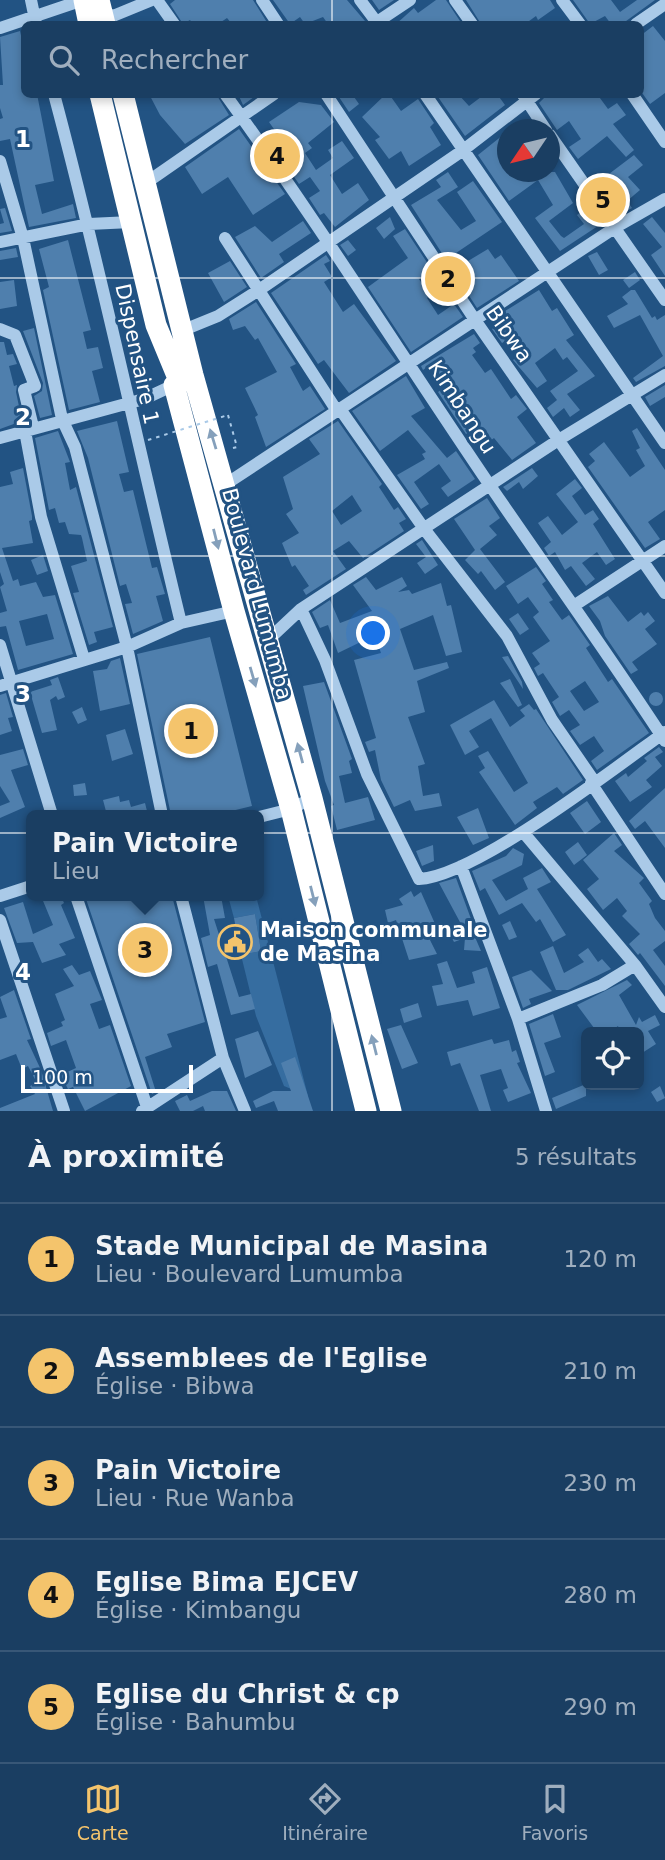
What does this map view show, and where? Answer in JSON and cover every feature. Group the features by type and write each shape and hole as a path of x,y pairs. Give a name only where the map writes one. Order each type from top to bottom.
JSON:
{"highway":[{"path":"79,1 82,21"},
{"path":"79,1 88,21"},
{"path":"101,98 156,325 182,381"},
{"path":"107,98 179,329"},
{"path":"124,98 179,329"},
{"path":"133,98 153,178 179,329 182,381"},
{"name":"Boulevard Lumumba","path":"182,381 226,484 312,798 391,1111"},
{"name":"Boulevard Lumumba","path":"182,381 234,611 291,809 366,1111"}],"street":[{"path":"31,0 35,21 79,1 108,13 154,0 172,21"},
{"path":"262,0 276,21"},
{"path":"360,0 374,21"},
{"path":"380,21 410,0"},
{"path":"455,0 470,21"},
{"path":"562,0 578,21"},
{"path":"641,21 665,5"},
{"path":"0,27 21,23"},
{"name":"Dispensaire 1","path":"55,98 89,225 127,401 181,622"},
{"name":"Kimbangu","path":"228,98 329,241 490,486 664,736"},
{"path":"153,178 268,98"},
{"name":"Bibwa","path":"329,98 475,320 665,593"},
{"path":"428,98 546,274 665,443"},
{"path":"179,329 218,316 259,290 462,151 528,98"},
{"path":"530,98 540,119"},
{"path":"635,98 665,142"},
{"path":"560,149 665,300"},
{"path":"0,161 23,238 62,419 75,447 127,647 161,810"},
{"path":"226,484 616,227 665,199"},
{"path":"0,242 89,225 131,222"},
{"path":"225,238 339,410 425,530 507,636 552,720 665,894"},
{"path":"0,329 15,335 35,386 24,390 32,423 25,431"},
{"path":"269,639 301,609 560,439 665,375"},
{"path":"0,438 127,401 144,399 182,381"},
{"path":"25,431 41,517 84,659"},
{"path":"575,605 665,546"},
{"path":"301,609 325,660 367,774 419,879 461,866 523,832 664,736"},
{"path":"6,684 127,647 181,622 234,611"},
{"path":"0,645 6,684 50,810"},
{"path":"264,816 291,809 312,798"},
{"path":"523,832 635,965 665,1007"},
{"path":"461,866 519,1019 546,1111"},
{"path":"0,896 26,888"},
{"path":"78,901 145,1109 223,1058"},
{"path":"182,901 223,1058 245,1111"},
{"path":"0,920 64,1111"},
{"path":"519,1019 602,985 635,965"}],"path":[{"path":"148,440 228,415 237,447 228,449"}],"shaded area":[{"path":"229,901 257,901 308,1096 284,1086 256,1016 241,955 261,951 255,914 234,918"}],"building":[{"path":"175,0 253,0 266,21 230,21 227,18 222,21 181,21 170,4"},
{"path":"273,0 347,0 365,21 326,21 323,17 303,21 300,17 288,21"},
{"path":"372,0 394,0 379,10"},
{"path":"436,0 446,0 460,21 399,21 414,8 418,13"},
{"path":"466,0 550,0 555,8 538,20 536,16 529,21 479,21"},
{"path":"573,0 611,0 620,12 637,0 655,0 626,21 609,21 605,16 596,21 588,21"},
{"path":"653,26 665,41 665,93 650,104 644,96 644,33"},
{"path":"20,31 21,98 38,98 54,181 35,185 42,214 73,204 76,218 29,227 10,139 0,141 0,119 3,118 0,85 3,85 0,37"},
{"path":"151,98 218,98 229,115 185,144 160,115"},
{"path":"240,98 253,98 243,105"},
{"path":"340,98 355,98 359,104 349,112"},
{"path":"382,98 392,98 401,111 418,99 434,123 430,127 441,145 409,166 401,151 389,159 375,140 380,137 362,117"},
{"path":"439,98 462,98 469,106 480,98 500,98 505,105 465,136"},
{"path":"544,98 600,98 608,109 617,103 626,115 613,124 634,150 626,157 607,136 578,159 569,147 581,139 569,121 560,128 560,119 550,119 539,103"},
{"path":"299,102 321,105 334,122 308,143 312,148 305,153 316,170 333,158 328,150 342,141 354,158 330,175 342,194 358,183 369,200 335,227 324,213 320,215 309,198 320,191 310,177 299,184 267,138 276,132 269,122"},
{"path":"239,129 285,194 253,215 228,177 202,194 185,167"},
{"path":"497,140 497,182 535,182 509,201 478,155"},
{"path":"634,155 643,165 628,177 640,190 627,201 632,208 620,214 597,183"},
{"path":"448,172 458,187 437,200 461,230 476,221 457,192 473,181 502,222 456,253 463,264 488,249 495,259 501,255 519,281 477,308 411,205 441,187 436,180"},
{"path":"560,181 573,203 549,221 561,236 564,238 584,224 577,215 589,206 601,224 560,251 535,218 553,205 539,182"},
{"path":"5,208 12,231 0,233 0,224 4,223 0,209"},
{"path":"390,217 395,229 384,239 376,228"},
{"path":"652,217 665,233 665,276 651,255 662,247 643,224"},
{"path":"303,221 311,233 279,254 284,262 261,278 235,237 255,226 272,242"},
{"path":"405,229 432,270 419,279 430,295 427,298 438,315 454,304 463,317 411,352 368,287 408,258 393,236"},
{"path":"68,240 91,330 83,332 87,349 98,347 103,368 92,371 100,402 69,410 43,290 49,287 39,249"},
{"path":"348,240 356,250 348,256 340,245"},
{"path":"16,248 18,257 0,260 0,251"},
{"path":"597,252 608,270 599,275 588,256"},
{"path":"326,255 330,261 324,264 332,277 324,282 343,312 354,304 396,361 349,393 324,360 318,364 271,293"},
{"path":"230,261 247,287 224,302 208,273"},
{"path":"635,272 640,280 629,288 623,280"},
{"path":"14,280 17,306 0,309 0,282"},
{"path":"539,290 552,311 557,308 574,335 566,340 595,376 567,394 580,410 570,417 564,408 553,417 547,408 557,400 550,391 578,371 567,357 563,360 555,348 535,363 547,381 537,388 513,360 521,354 511,338 502,343 492,329 495,327 492,322 506,313 505,311"},
{"path":"635,290 652,318 655,316 657,320 665,315 665,366 636,382 633,378 663,356 640,315 614,328 607,316 628,304 622,297"},
{"path":"256,302 296,364 290,367 303,391 310,386 325,409 266,447 255,417 258,415 245,388 277,372 258,338 255,340 245,326 233,330 229,319"},
{"path":"34,328 52,415 40,418 34,396 42,391 43,383 23,331"},
{"path":"474,334 480,343 473,348 476,352 472,355 485,373 491,369 511,399 516,395 527,409 517,417 536,443 512,460 494,438 486,444 475,428 466,434 438,392 445,387 431,364 423,370 421,366"},
{"path":"0,342 4,342 7,355 13,354 17,364 9,366 14,386 17,385 22,421 0,429"},
{"path":"406,376 425,408 411,416 447,458 456,451 475,479 448,497 441,488 451,481 439,464 414,482 429,504 421,509 397,475 425,459 422,454 426,452 408,430 380,451 352,411"},
{"path":"665,385 665,397 650,406 645,397"},
{"path":"117,421 129,472 119,474 124,492 133,490 152,568 157,567 165,594 156,596 163,621 133,634 125,604 132,603 126,584 120,586 88,458 77,431"},
{"path":"338,421 382,484 379,487 394,510 398,507 406,519 399,523 404,531 363,558 349,541 333,551 346,569 306,595 303,590 309,586 295,565 292,567 282,543 299,533 286,514 293,509 283,477 320,454 309,439","holes":["352,495 362,511 341,525 332,511"]},
{"path":"637,428 665,470 665,510 648,522 660,539 645,548 588,467 595,461 589,454 604,442 630,477 645,466 636,450 640,448 632,431"},
{"path":"58,431 70,462 65,463 70,490 76,487 113,627 94,632 97,642 89,645 73,593 79,592 71,566 87,561 82,538 81,535 69,534 65,522 59,523 55,508 49,510 35,438"},
{"path":"23,468 32,516 29,521 33,543 2,548 13,581 18,579 20,586 36,582 43,597 55,595 73,654 18,670 6,626 0,627 0,613 7,611 0,587 4,584 0,572 0,487 13,484 10,472","holes":["47,614 54,639 26,646 19,621"]},
{"path":"532,468 538,476 523,489 519,482 507,491 503,487"},
{"path":"575,479 582,488 572,496 585,515 593,510 599,519 593,524 615,559 606,565 597,552 582,563 595,579 586,586 571,566 565,570 555,552 549,556 544,548 551,542 538,523 548,516 562,535 578,522 556,494"},
{"path":"487,498 500,518 489,526 497,535 480,549 505,582 495,590 481,571 478,574 465,560 475,550 454,519"},
{"path":"422,540 438,565 425,574 417,563 426,557 416,544"},
{"path":"43,555 48,571 37,575 31,560"},
{"path":"536,567 546,581 542,584 553,600 549,602 562,620 569,615 590,645 586,648 608,682 612,679 649,733 597,770 591,761 604,751 594,736 580,745 570,731 580,725 569,710 560,716 552,702 559,697 543,673 538,676 534,668 540,664 532,653 550,641 533,617 539,612 528,597 518,604 506,586","holes":["585,681 599,702 584,711 570,691"]},
{"path":"366,577 376,590 402,577 407,586 398,592 409,590 412,594 441,583 447,606 451,605 462,652 446,656 433,615 400,629 414,670 447,662 449,668 417,681 425,712 408,717 425,764 418,766 423,796 439,793 442,806 415,811 410,800 394,807 381,780 375,750 369,752 365,742 376,738 354,660 381,653 375,635 338,653 328,625 320,628 312,612 330,600 340,623 372,611 353,585"},
{"path":"608,596 628,622 641,612 644,616 648,612 655,621 645,629 657,644 632,662 638,670 631,674 605,636 600,621 589,606"},
{"path":"518,613 529,629 520,635 509,619"},
{"path":"210,637 252,806 236,810 170,810 137,654"},
{"path":"508,656 522,682 523,689 502,657"},
{"path":"120,658 130,704 100,711 93,671 107,669 111,661"},
{"path":"58,677 65,697 58,700 56,696 50,700 57,730 42,733 30,692 52,685 50,680"},
{"path":"510,679 522,705 518,707 500,683"},
{"path":"324,682 352,759 349,761 352,773 339,776 345,803 368,797 375,820 337,830 331,806 334,805 325,781 303,686"},
{"path":"653,692 659,692 663,699 659,706 653,706 649,702 649,696"},
{"path":"6,693 13,717 8,718 12,731 0,735 0,695"},
{"path":"494,700 510,727 525,716 520,710 529,704 536,709 583,780 563,794 557,787 533,802 537,808 515,825 479,772 485,768 478,756 488,751 514,792 528,783 491,718 469,731 479,747 465,755 450,725"},
{"path":"82,707 87,720 78,724 72,712"},
{"path":"125,729 133,754 112,761 106,735"},
{"path":"659,747 663,752 655,757 662,766 646,780 652,787 630,802 615,781 626,773 628,777 647,761 644,758"},
{"path":"23,749 28,765 11,770 25,807 0,818 0,806 10,802 0,786 0,755"},
{"path":"85,783 87,795 74,796 73,785"},
{"path":"665,788 665,848 645,821 635,829 629,821"},
{"path":"119,796 120,802 129,800 131,807 145,803 147,810 106,810 103,800"},
{"path":"587,801 601,822 585,834 570,813"},
{"path":"478,808 489,838 473,845 457,817"},
{"path":"614,833 622,845 614,851 644,878 639,883 652,901 649,904 655,918 665,931 665,941 653,950 665,966 665,986 640,953 638,955 629,944 640,934 622,916 627,911 617,898 603,910 587,889 599,879 583,860"},
{"path":"578,842 587,855 574,865 565,852"},
{"path":"433,845 434,861 422,866 416,851"},
{"path":"513,848 524,854 522,865 492,880 506,901 528,889 523,878 542,868 551,882 537,889 566,935 553,942 540,919 536,922 522,903 499,915 485,888 480,891 472,871 506,856"},
{"path":"456,878 471,919 468,921 481,951 464,950 465,938 454,942 449,932 465,922 461,924 439,883"},
{"path":"411,891 414,897 421,892 436,926 442,924 445,936 430,940 437,954 409,960 396,920 388,923 385,910 403,905 399,899"},
{"path":"43,901 63,901 61,905 75,938 59,944 66,955 42,963 33,942 17,943 4,908 23,902 33,934 53,925"},
{"path":"87,901 173,901 205,1022 167,1034 172,1047 145,1057 156,1092 152,1094"},
{"path":"204,901 222,901 225,918 214,919 239,997 251,994 255,1009 231,1015 217,964 208,967 201,938 210,935"},
{"path":"255,914 261,951 241,955 234,918"},
{"path":"510,921 517,937 509,940 502,925"},
{"path":"553,946 564,973 584,962 578,955 588,948 598,962 602,959 611,969 568,990 556,990 540,952"},
{"path":"447,961 457,988 475,983 472,972 487,967 500,1008 473,1016 468,1000 437,1006 432,986 443,984 437,964"},
{"path":"72,965 79,975 90,971 102,1000 90,1004 99,1029 110,1025 131,1086 85,1111 73,1087 68,1089 61,1075 76,1068 66,1040 51,1046 47,1033 63,1026 61,1022 65,1020 55,994 74,986 63,969"},
{"path":"531,970 552,991 529,999 531,1004 523,1008 512,977"},
{"path":"627,980 632,985 619,995 636,1025 639,1017 642,1022 655,1015 660,1025 648,1031 656,1044 644,1052 644,1027 593,1027 577,1005"},
{"path":"14,990 31,1039 27,1040 41,1070 53,1111 0,1111 0,1108 35,1094 30,1086 37,1083 28,1066 22,1069 16,1054 0,1060 0,1019 7,1017 0,997"},
{"path":"418,1003 422,1017 404,1023 400,1009"},
{"path":"553,1014 561,1037 544,1043 555,1072 545,1076 529,1024"},
{"path":"401,1025 418,1063 402,1069 387,1029"},
{"path":"258,1031 272,1065 245,1078 235,1039"},
{"path":"492,1039 494,1044 509,1040 512,1052 516,1050 520,1062 517,1063 531,1093 508,1102 503,1090 508,1088 501,1069 480,1075 491,1111 479,1111 460,1063 451,1066 447,1052"},
{"path":"295,1057 313,1111 278,1111 274,1101 256,1108 253,1101 273,1091 291,1091 281,1063"},
{"path":"581,1086 581,1090 586,1090 586,1096 556,1109 552,1098"},
{"path":"660,1086 665,1098 657,1102 651,1092"},
{"path":"212,1091 227,1091 236,1111 205,1111 203,1106 193,1111 180,1111 175,1101 187,1095 190,1101"}],"place":[{"name":"Eglise Bima EJCEV","path":"277,156"},
{"name":"Eglise du Christ & cp","path":"603,200"},
{"name":"Assemblees de l'Eglise","path":"448,279"},
{"name":"Stade Municipal de Masina","path":"191,731"},
{"name":"Maison communale de Masina","path":"235,942"},
{"name":"Pain Victoire","path":"145,950"}]}
